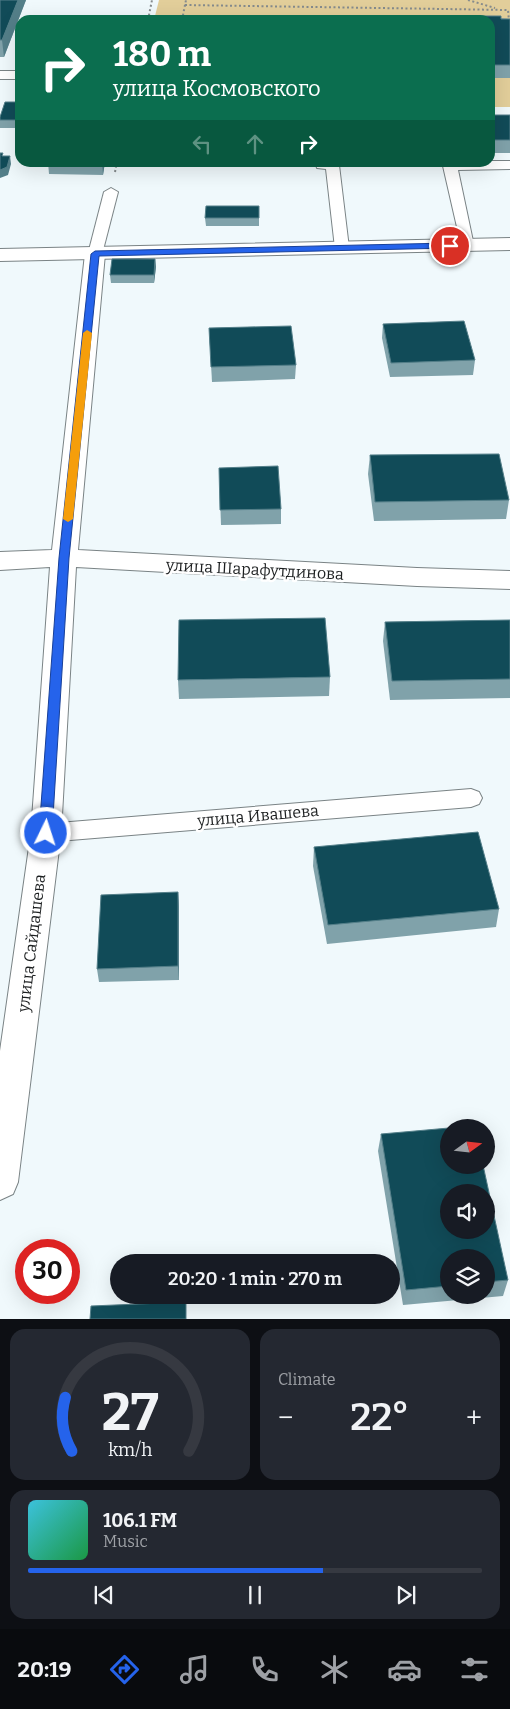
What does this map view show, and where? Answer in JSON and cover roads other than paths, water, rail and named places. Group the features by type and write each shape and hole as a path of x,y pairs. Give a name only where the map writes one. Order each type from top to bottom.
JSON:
{"street":[{"path":"0,254 95,254 510,244"},
{"name":"улица Сайдашева","path":"0,1182 46,833 64,558 95,254"},
{"name":"улица Шарафутдинова","path":"0,561 64,558 417,577 510,580"}],"lane":[{"path":"0,75 15,75"},
{"path":"495,165 510,165"},
{"path":"332,167 342,248"},
{"path":"450,167 468,246"},
{"path":"95,254 111,192"},
{"name":"улица Ивашева","path":"46,833 471,798"}]}
